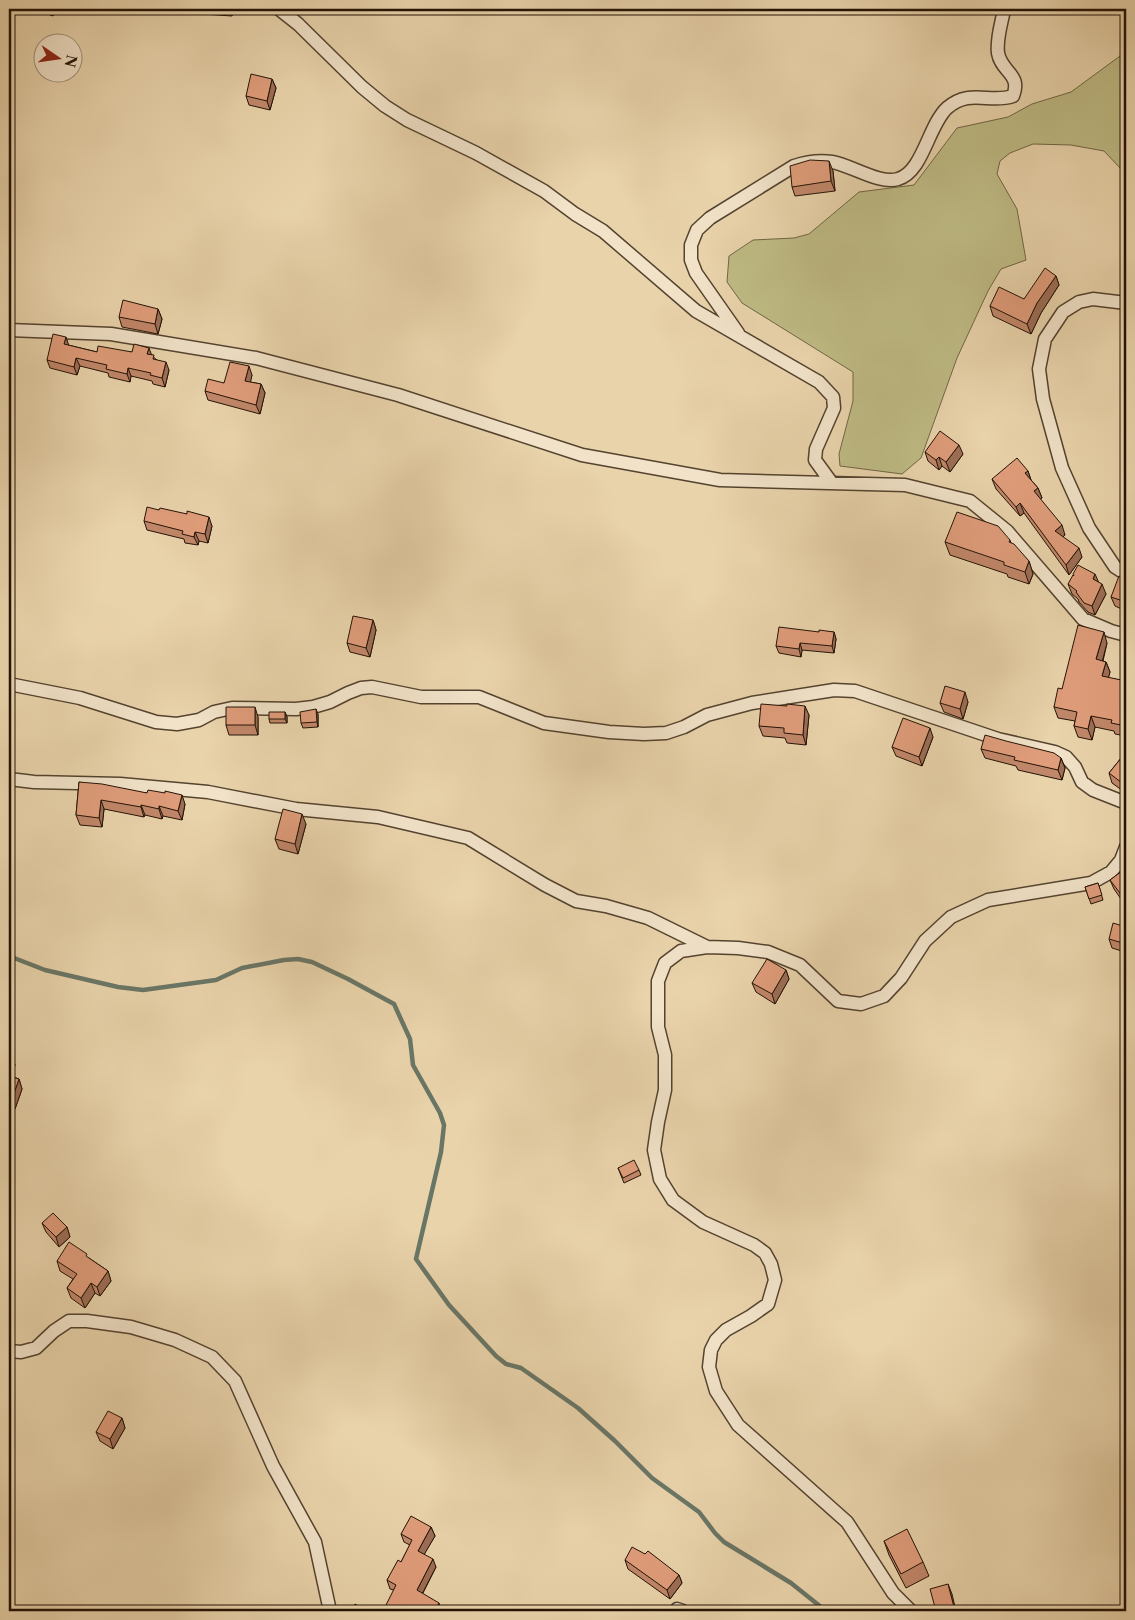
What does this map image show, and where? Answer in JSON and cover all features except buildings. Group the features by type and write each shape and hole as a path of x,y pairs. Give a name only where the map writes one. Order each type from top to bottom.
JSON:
{"street":[{"path":"279,9 298,24 384,106 408,120 476,153 544,191 602,231 696,311 819,382 833,397 834,408 816,449 816,460 831,482"},
{"path":"741,337 696,273 691,260 691,245 697,230 710,218 794,166 806,162 833,162 884,179 897,180 908,175 917,163 936,122 948,107 967,97 1006,98 1013,96 1016,81 998,55 1004,9"},
{"path":"1126,303 1093,299 1079,302 1063,312 1045,339 1039,369 1043,399 1062,468 1094,536 1115,567 1126,574"},
{"path":"9,330 111,334 256,358 398,395 582,455 720,480 905,485 970,501 1007,531 1083,619 1126,635"},
{"path":"9,684 80,698 156,722 177,724 199,720 214,712 232,708 296,709 313,707 330,702 361,688 372,687 421,697 479,697 544,723 609,732 644,734 666,733 684,727 707,715 752,703 834,690 855,691 998,739 1055,752 1066,758 1074,766 1082,782 1093,790 1126,803"},
{"path":"9,779 34,782 120,784 208,792 296,809 378,817 468,838 545,885 576,901 606,906 648,918 706,947"},
{"path":"911,1611 893,1593 847,1522 738,1425 716,1391 709,1367 711,1350 716,1340 726,1330 768,1304 775,1280 771,1264 765,1253 754,1245 703,1222 673,1200 660,1179 654,1150 665,1090 665,1054 658,1028 658,981 665,963 681,951 706,947 738,948 768,952 800,965 838,1001 861,1004 884,996 901,978 925,941 951,917 988,900 1091,883 1112,872 1121,860 1126,847"},
{"path":"9,1351 21,1352 36,1348 54,1331 69,1322 87,1320 130,1327 175,1340 212,1357 236,1381 273,1466 315,1542 330,1611"}],"shaded area":[{"path":"1126,47 1126,169 1122,170 1104,151 1071,145 1033,144 1010,153 1000,161 997,174 1017,209 1026,260 1001,269 988,291 957,358 921,458 902,474 840,466 839,454 853,401 853,372 742,303 727,282 729,256 753,240 794,238 809,234 859,192 914,185 957,128 1008,117 1032,104 1071,92 1120,56"}],"waterway":[{"path":"9,956 45,970 118,987 143,990 216,980 242,968 298,959 312,962 394,1004 410,1039 413,1065 440,1113 444,1125 441,1152 416,1259 449,1305 496,1356 506,1364 521,1368 578,1408 652,1478 699,1512 724,1542 791,1583 826,1611"}]}
